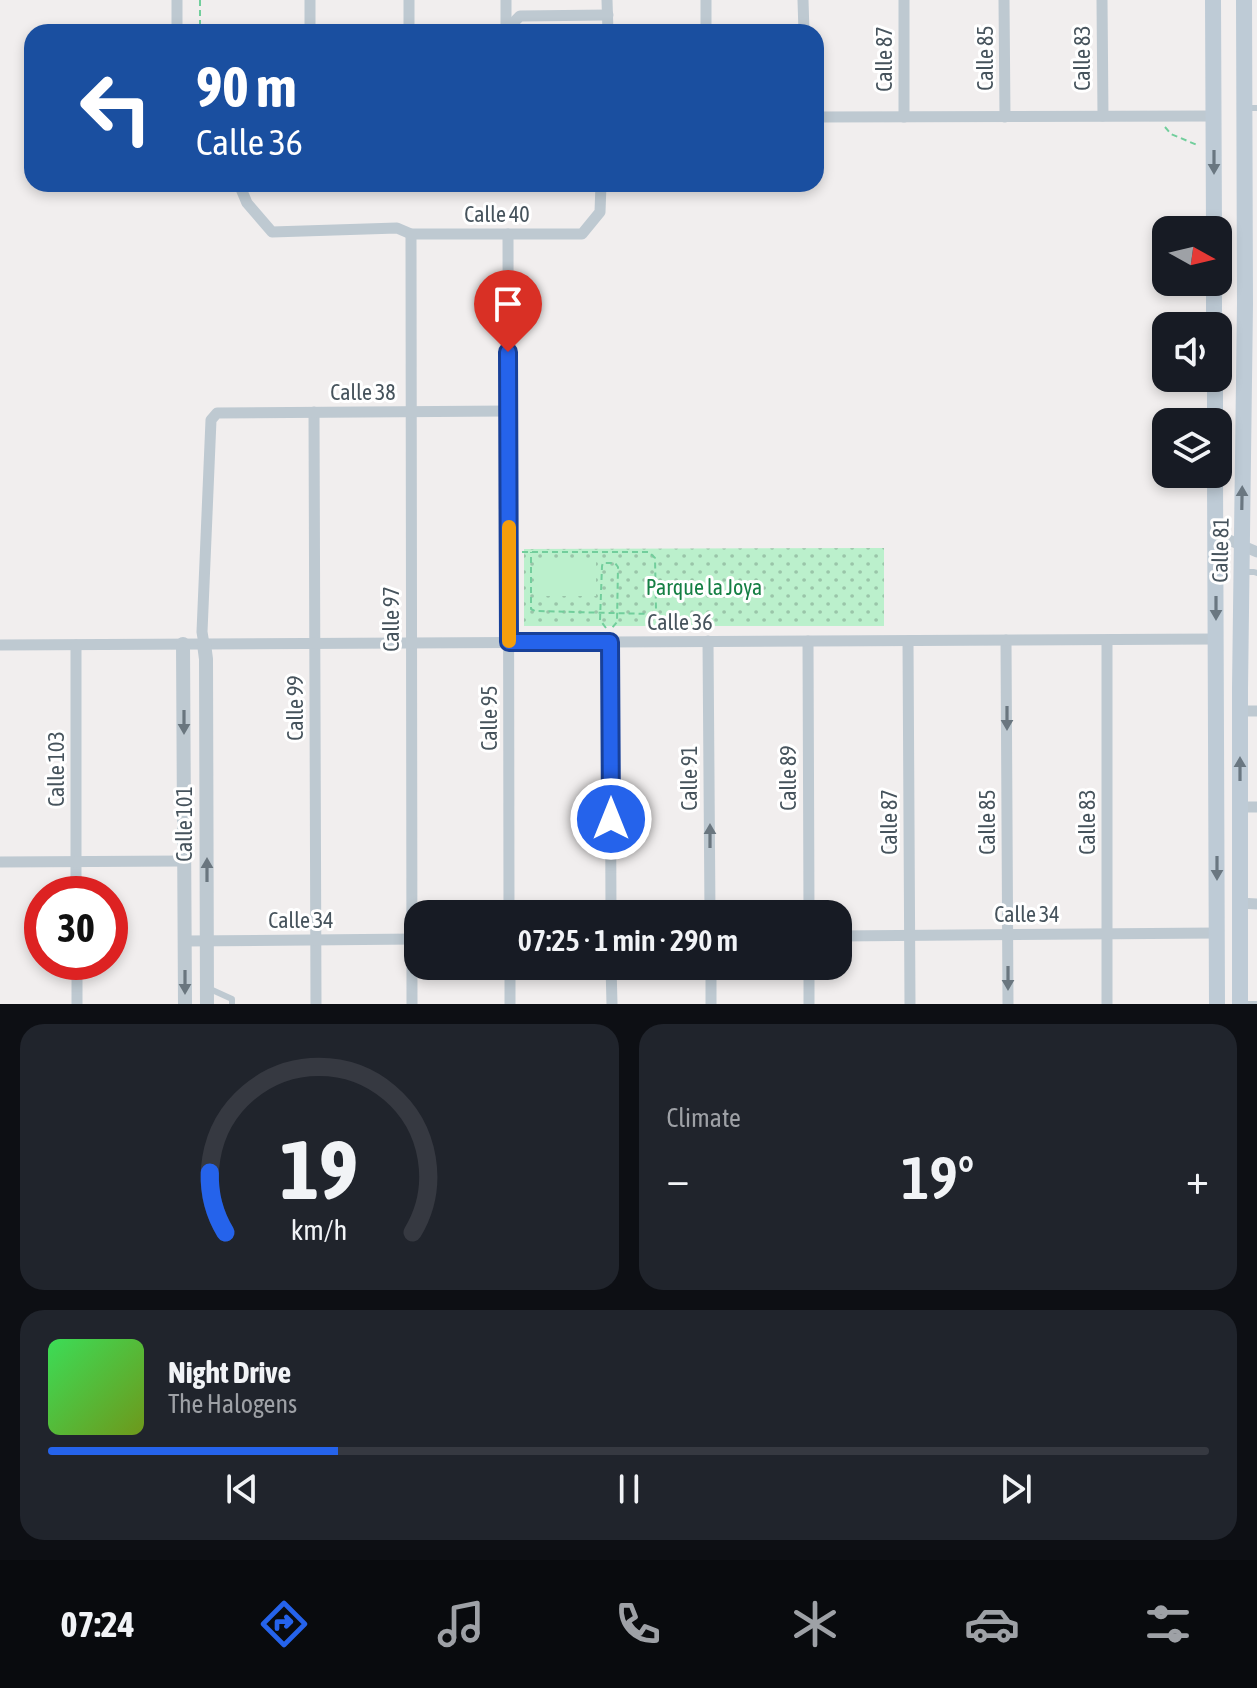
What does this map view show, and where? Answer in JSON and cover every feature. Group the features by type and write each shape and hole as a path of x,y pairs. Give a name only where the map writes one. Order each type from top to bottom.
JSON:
{"main road":[{"path":"1213,0 1214,216"},
{"name":"Calle 81","path":"1240,1004 1240,711 1250,549 1251,108 1244,56 1249,11"},
{"path":"1213,55 1244,56"},
{"name":"Calle 81","path":"1215,488 1217,1004"}],"street":[{"path":"177,0 177,24"},
{"path":"310,0 310,24"},
{"path":"409,0 409,24"},
{"path":"506,0 506,24"},
{"path":"607,0 608,24"},
{"path":"706,0 706,24"},
{"path":"803,0 804,24"},
{"name":"Calle 87","path":"904,0 904,117"},
{"name":"Calle 85","path":"1004,0 1005,117"},
{"name":"Calle 83","path":"1102,0 1103,116"},
{"path":"512,24 520,16 608,15"},
{"path":"824,117 1214,116"},
{"name":"Calle 40","path":"242,192 247,203 272,232 397,228 411,234 582,234 600,212 601,192"},
{"name":"Calle 97","path":"411,234 414,900"},
{"name":"Calle 95","path":"508,234 509,900"},
{"name":"Calle 38","path":"204,644 211,420 217,413 508,411"},
{"name":"Calle 99","path":"314,412 316,1004"},
{"path":"1215,534 1250,549"},
{"name":"Calle 36","path":"0,645 1216,639"},
{"name":"Calle 85","path":"1006,640 1008,1004"},
{"name":"Calle 83","path":"1107,640 1107,1004"},
{"name":"Calle 91","path":"708,641 710,900"},
{"name":"Calle 89","path":"808,641 809,900"},
{"name":"Calle 87","path":"908,641 910,1004"},
{"path":"610,642 611,900"},
{"name":"Calle 101","path":"183,644 185,1004"},
{"name":"Calle 101","path":"204,644 207,1004"},
{"name":"Calle 103","path":"76,645 76,876"},
{"path":"1240,711 1257,711"},
{"path":"1240,807 1257,807"},
{"path":"0,862 185,861"},
{"path":"1239,903 1257,904"},
{"name":"Calle 34","path":"852,936 1217,933"},
{"name":"Calle 34","path":"185,941 404,939"},
{"path":"77,980 77,1004"},
{"name":"Calle 97","path":"412,1004 413,980"},
{"path":"510,980 510,1004"},
{"path":"611,980 612,1004"},
{"path":"711,980 711,1004"},
{"path":"809,980 809,1004"}],"lane":[{"path":"207,987 232,999 232,1004"},
{"path":"1240,1004 1257,1004"}],"path":[{"path":"200,0 200,24"},
{"path":"1162,123 1171,134 1201,147"},
{"path":"522,552 531,552 649,552 655,558 656,609 651,614 535,611 531,609 531,552"},
{"path":"606,628 601,623 600,613 602,566 606,562 615,563 618,567 618,613 617,622 612,628"}],"green space":[{"name":"Parque la Joya","path":"884,548 884,626 524,626 524,549"},
{"path":"535,560 596,560 596,596 535,596"}],"slow traffic":[{"path":"509,527 509,641"}],"route":[{"path":"508,352 509,642 610,642 611,819"}]}
